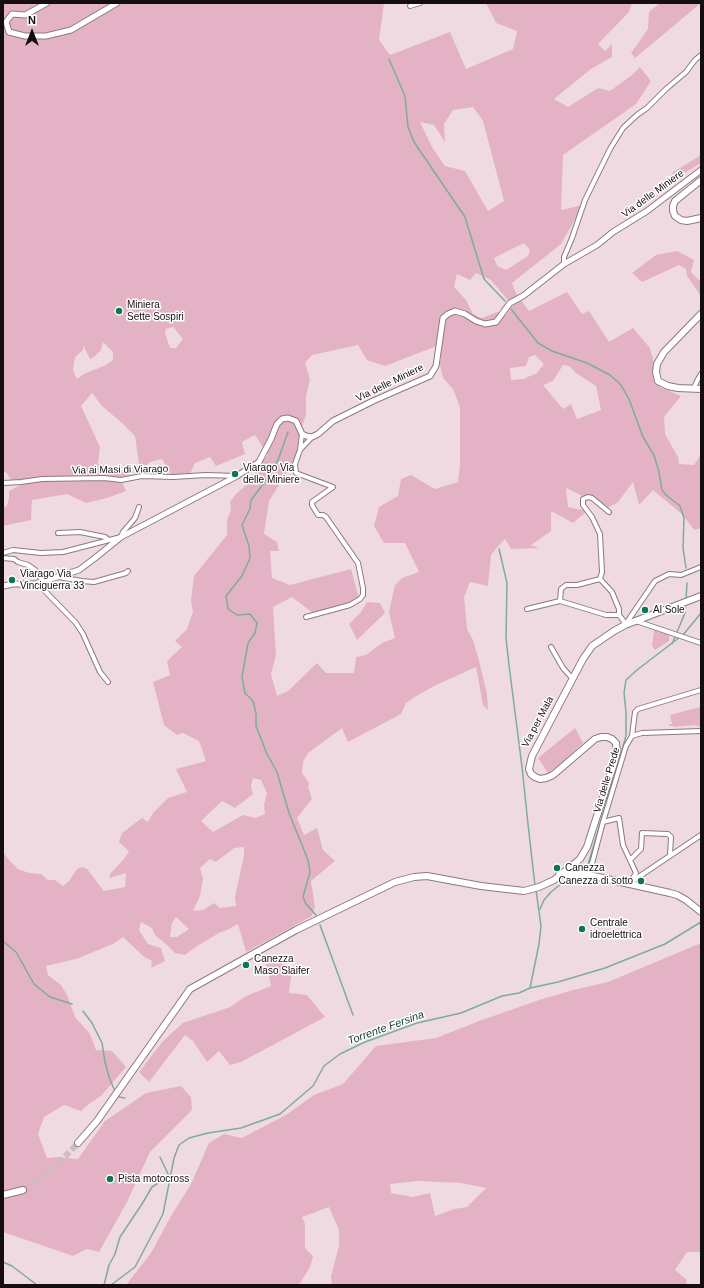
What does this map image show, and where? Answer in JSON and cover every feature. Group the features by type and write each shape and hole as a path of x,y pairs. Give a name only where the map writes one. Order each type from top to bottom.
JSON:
{"main road":[{"path":"701,180 676,200 673,206 673,211 675,216 681,220 687,221 701,218"},
{"path":"698,389 668,386 658,380 656,372 657,364 664,352 701,314"},
{"name":"Via per Mala","path":"574,863 580,858 588,847 617,752 616,743 607,737 595,739 552,775 540,779 535,777 529,769 532,756 572,678 592,646 625,625 701,596"},
{"path":"78,1143 96,1121 190,989 296,930 395,882 414,877 427,876 509,890 524,891 539,888 574,863 579,874"},
{"path":"559,875 589,875 670,893 686,900 701,912"},
{"path":"3,1195 23,1190"}],"street":[{"path":"47,3 25,15 12,14 6,22 9,32 25,36 46,36 70,30 117,3"},
{"path":"410,6 420,3"},
{"path":"564,264 564,257 575,231 585,200 610,149 623,128 686,72 701,55"},
{"name":"Via delle Miniere","path":"312,437 318,434 333,421 373,401 430,376 436,366 443,318 448,314 455,311 465,314 476,321 485,324 496,322 510,303 523,296 564,264 597,245 613,232 650,209 701,170"},
{"path":"698,389 697,381 701,374"},
{"path":"3,586 12,584 35,584 79,570 121,537 237,476 259,462 277,424 282,419 288,418 296,421 302,434 300,450"},
{"path":"302,434 312,437"},
{"path":"306,617 355,602 360,600 363,595 358,563 326,517 323,514 318,515 312,505 312,502 333,487 296,473 296,458 300,450 312,437"},
{"name":"Via ai Masi di Viarago","path":"3,483 21,482 42,478 104,478 121,480 142,476 237,476"},
{"path":"600,579 602,572 600,534 592,517 583,505 583,500 588,497 592,498 608,512"},
{"path":"121,537 134,518 139,507"},
{"path":"58,533 80,532 105,537 109,540"},
{"path":"3,553 13,550 41,553 63,552 121,537"},
{"path":"3,558 14,559 35,570 44,590 76,623 83,634 100,672 108,682"},
{"path":"600,579 612,592 619,609 619,615 625,625 655,582 669,574 681,575 701,567"},
{"path":"57,577 94,582 126,573 128,571"},
{"path":"560,601 561,589 566,585 577,585 600,579"},
{"path":"527,608 560,601 606,615 619,615"},
{"path":"635,621 701,643"},
{"path":"551,647 563,668 572,678"},
{"name":"Via delle Prede","path":"589,875 626,746 632,736 635,712 638,709 701,690"},
{"path":"632,736 642,734 701,731"},
{"path":"603,822 619,818 623,845 631,859 636,873 629,884"},
{"path":"631,859 641,849 642,833 668,834 671,837 670,855"},
{"path":"629,884 701,835"}],"shaded area":[{"path":"3,3 46,3 25,14 11,13 6,22 9,33 24,37 71,30 118,3 384,3 379,40 390,55 450,32 466,69 513,49 517,31 496,23 486,3 632,3 629,12 598,44 605,51 612,44 612,57 591,69 554,99 568,107 598,88 610,91 632,75 640,67 651,81 636,104 563,155 561,210 583,205 561,244 512,283 516,293 529,311 567,292 582,314 589,311 609,342 633,328 650,348 660,387 681,396 664,417 665,434 678,457 679,464 694,465 701,454 701,528 694,530 683,515 653,490 639,505 633,482 618,502 607,508 566,488 568,507 587,511 573,523 551,511 551,531 531,545 539,548 511,549 505,539 491,555 488,586 470,582 464,597 467,629 473,640 479,661 487,694 488,710 483,705 476,667 434,686 413,698 406,703 401,714 348,742 342,728 308,753 303,762 302,773 309,783 308,787 312,799 297,818 304,835 317,828 323,850 335,861 311,881 315,907 312,916 246,952 238,924 219,933 185,955 175,953 155,935 152,928 141,922 139,930 148,944 161,948 165,961 151,968 152,961 143,956 123,937 113,944 76,959 46,966 48,975 61,985 67,995 75,1017 90,1034 96,1050 112,1051 126,1067 101,1096 81,1111 64,1105 44,1117 38,1134 47,1158 59,1157 78,1159 105,1121 146,1093 181,1086 191,1097 192,1110 150,1152 127,1202 99,1252 87,1249 73,1256 3,1232 3,852 18,869 29,873 41,874 48,880 55,880 63,886 69,881 77,869 82,867 87,869 104,891 125,887 126,873 110,878 110,874 124,859 129,851 119,842 122,833 142,818 148,822 153,813 168,798 187,792 176,769 206,761 199,741 183,733 177,735 164,725 153,682 170,675 167,661 182,647 175,641 187,629 193,612 191,600 194,576 227,535 227,520 231,510 230,502 236,494 255,477 254,470 268,455 255,435 242,442 245,454 216,466 210,457 195,463 190,474 172,476 162,459 150,462 140,471 135,436 102,406 92,393 81,406 100,447 98,464 133,473 120,478 126,491 107,498 86,503 67,494 32,500 31,520 3,526 3,506 7,506 9,491 21,485 21,480 11,480 6,472 3,472","holes":["473,107 483,121 504,201 488,211 465,171 445,166 432,147 420,122 434,125 445,142 444,124 453,110","524,243 530,250 528,256 506,270 497,266 494,258","476,273 491,280 513,306 506,315 497,312 482,318 473,314 466,300 454,287 457,274 470,280","173,327 183,339 176,348 170,348 165,333 166,329","103,342 113,352 113,360 77,379 73,370 75,357 83,350 83,345 90,359 101,350","442,344 440,365 443,378 453,389 460,407 460,465 458,482 435,489 411,475 401,479 398,496 379,507 374,526 384,543 405,543 419,572 402,578 395,585 389,612 395,638 382,643 366,655 356,657 354,673 326,673 317,663 288,691 277,696 271,674 276,655 273,607 292,597 313,613 359,599 351,569 290,585 272,578 270,551 279,551 277,542 264,534 269,501 296,458 299,435 306,415 306,397 310,379 305,363 312,355 358,345 367,360 385,366","535,355 544,364 537,373 523,379 511,380 510,368 526,366 529,357","563,365 569,366 576,373 596,386 601,410 577,419 571,404 563,409 543,385 553,381","253,778 261,780 267,793 264,804 265,814 255,818 243,815 213,832 201,821 222,801 235,808 253,794 251,786","244,847 244,855 235,897 236,906 220,908 214,903 203,910 193,911 200,896 203,879 200,868 210,859 216,862 234,848","176,917 189,929 177,937 170,937 172,923"]},
{"path":"48,3 116,3 70,29 46,35 25,36 10,32 7,23 12,15 25,16"},
{"path":"660,3 701,3 635,58 631,53 648,29 649,12"},
{"path":"701,155 701,163 676,178 672,173"},
{"path":"677,251 694,260 691,272 701,282 701,296 687,276 686,269 679,265 642,282 632,273 656,255"},
{"path":"367,602 380,603 385,613 357,640 349,624 361,612"},
{"path":"654,630 669,635 669,641 655,650 652,646"},
{"path":"700,707 701,727 695,725 669,726 669,724 672,724 670,715"},
{"path":"575,728 583,743 564,761 548,773 538,758"},
{"path":"701,943 701,1252 687,1252 675,1270 687,1280 686,1285 332,1285 331,1276 339,1246 339,1230 329,1207 302,1217 305,1224 305,1248 313,1256 310,1267 299,1285 126,1285 151,1253 171,1216 191,1184 209,1143 224,1134 242,1138 286,1115 314,1095 343,1084 376,1046 436,1038 539,1000 608,982","holes":["418,1181 461,1183 486,1188 467,1207 454,1209 435,1216 430,1193 413,1197 391,1193 390,1184"]},
{"path":"282,954 291,976 289,993 307,995 325,1017 241,1062 230,1065 219,1051 207,1062 193,1041 185,1035 149,1082 139,1072 164,1040 183,1023 230,1007 246,996 271,986 265,960"}],"waterway":[{"path":"389,59 405,96 408,127 414,142 465,217 484,279 505,301"},
{"path":"511,309 538,343 552,351 587,363 610,375 621,385 629,399 643,437 654,455 662,490 680,506 684,518 683,548 686,568"},
{"path":"288,432 278,460 267,479 251,500 250,509 242,525 249,546 250,558 242,576 226,596 228,609 237,615 250,614 257,623 255,633 248,643 242,677 245,693 253,701 256,713 256,726 267,754 277,772 289,813 308,860 310,872 303,897 306,904 316,915"},
{"path":"499,549 507,583 506,638 535,886"},
{"path":"686,599 687,583"},
{"path":"672,644 685,613 685,607"},
{"path":"683,635 701,613"},
{"path":"587,868 626,736 624,693 626,680 680,637"},
{"path":"540,909 544,900 561,884 579,880"},
{"path":"530,988 541,926 536,890"},
{"name":"Torrente Fersina","path":"111,1285 135,1267 163,1214 174,1158 179,1145 189,1138 208,1133 241,1128 280,1114 313,1086 324,1066 340,1054 365,1042 417,1023 461,1013 502,996 519,993 530,988 558,982 605,968 665,944 701,922"},
{"path":"320,925 353,1015"},
{"path":"3,941 16,952 34,984 50,997 72,1004"},
{"path":"83,1011 92,1023 102,1043 105,1062 114,1089"},
{"path":"119,1097 125,1098"},
{"path":"160,1157 169,1176"},
{"path":"104,1285 109,1265 115,1254 120,1237 152,1187 171,1175"},
{"name":"Torrente Fersina","path":"3,1262 12,1266 37,1285"}],"tunnel":[{"path":"23,1190 53,1169 78,1143"}],"place":[{"name":"Miniera Sette Sospiri","path":"119,311"},
{"name":"Viarago Via delle Miniere","path":"235,474"},
{"name":"Viarago Via Vinciguerra 33","path":"12,580"},
{"name":"Al Sole","path":"645,610"},
{"name":"Canezza","path":"557,868"},
{"name":"Canezza di sotto","path":"641,881"},
{"name":"Centrale idroelettrica","path":"582,929"},
{"name":"Canezza Maso Slaifer","path":"246,965"},
{"name":"Pista motocross","path":"110,1179"}]}
